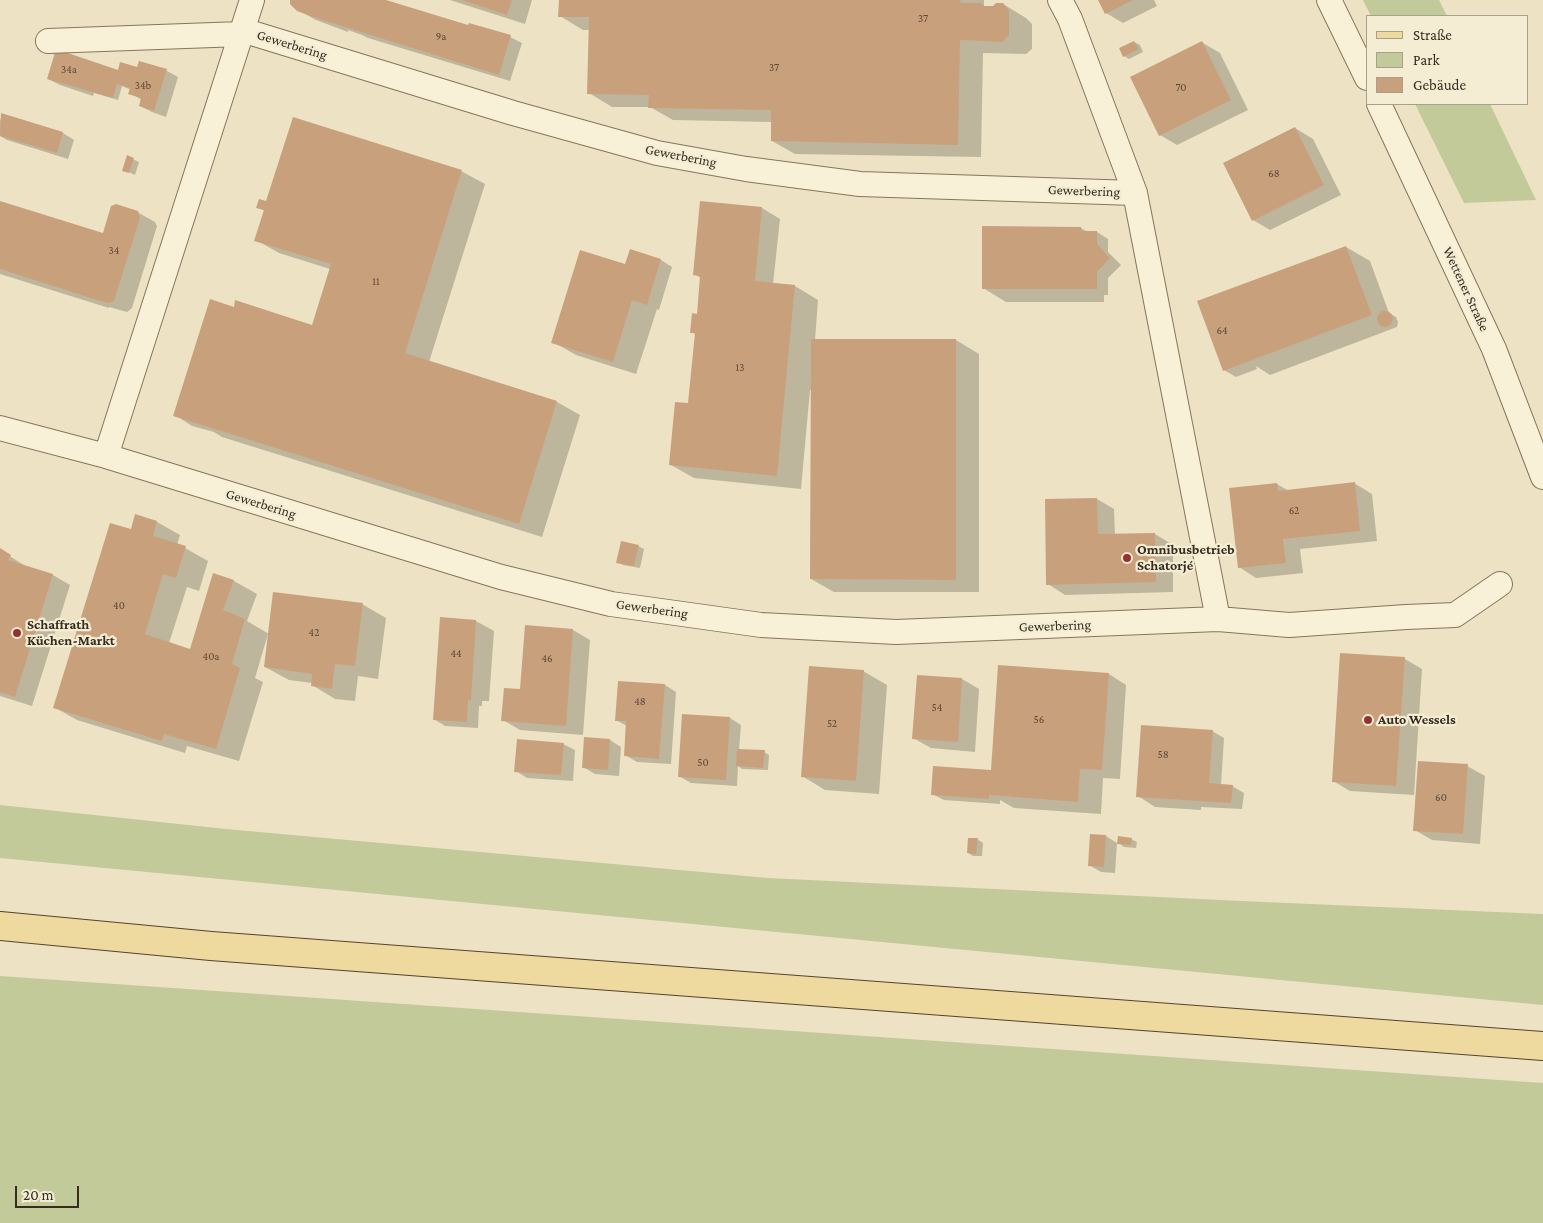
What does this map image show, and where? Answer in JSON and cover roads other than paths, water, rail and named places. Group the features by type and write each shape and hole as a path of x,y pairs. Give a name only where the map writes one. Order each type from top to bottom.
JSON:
{"main road":[{"path":"0,926 211,946 1543,1046"}],"street":[{"name":"Gewerbering","path":"106,456 252,0"},
{"name":"Gewerbering","path":"1060,0 1070,19 1135,193 1218,619"},
{"path":"1329,0 1366,76"},
{"name":"Gewerbering","path":"242,32 513,113 667,155 746,169 860,184 1135,193"},
{"path":"48,41 242,32"},
{"name":"Wettener Straße","path":"1379,105 1494,349 1543,477"},
{"name":"Gewerbering","path":"0,428 106,456 501,577 611,604 761,625 896,632 1218,619 1289,625 1406,616 1455,615 1500,584"}],"place":[{"name":"Omnibusbetrieb Schatorjé","path":"1127,558"},
{"name":"Schaffrath Küchen-Markt","path":"17,633"},
{"name":"Auto Wessels","path":"1368,720"}]}
